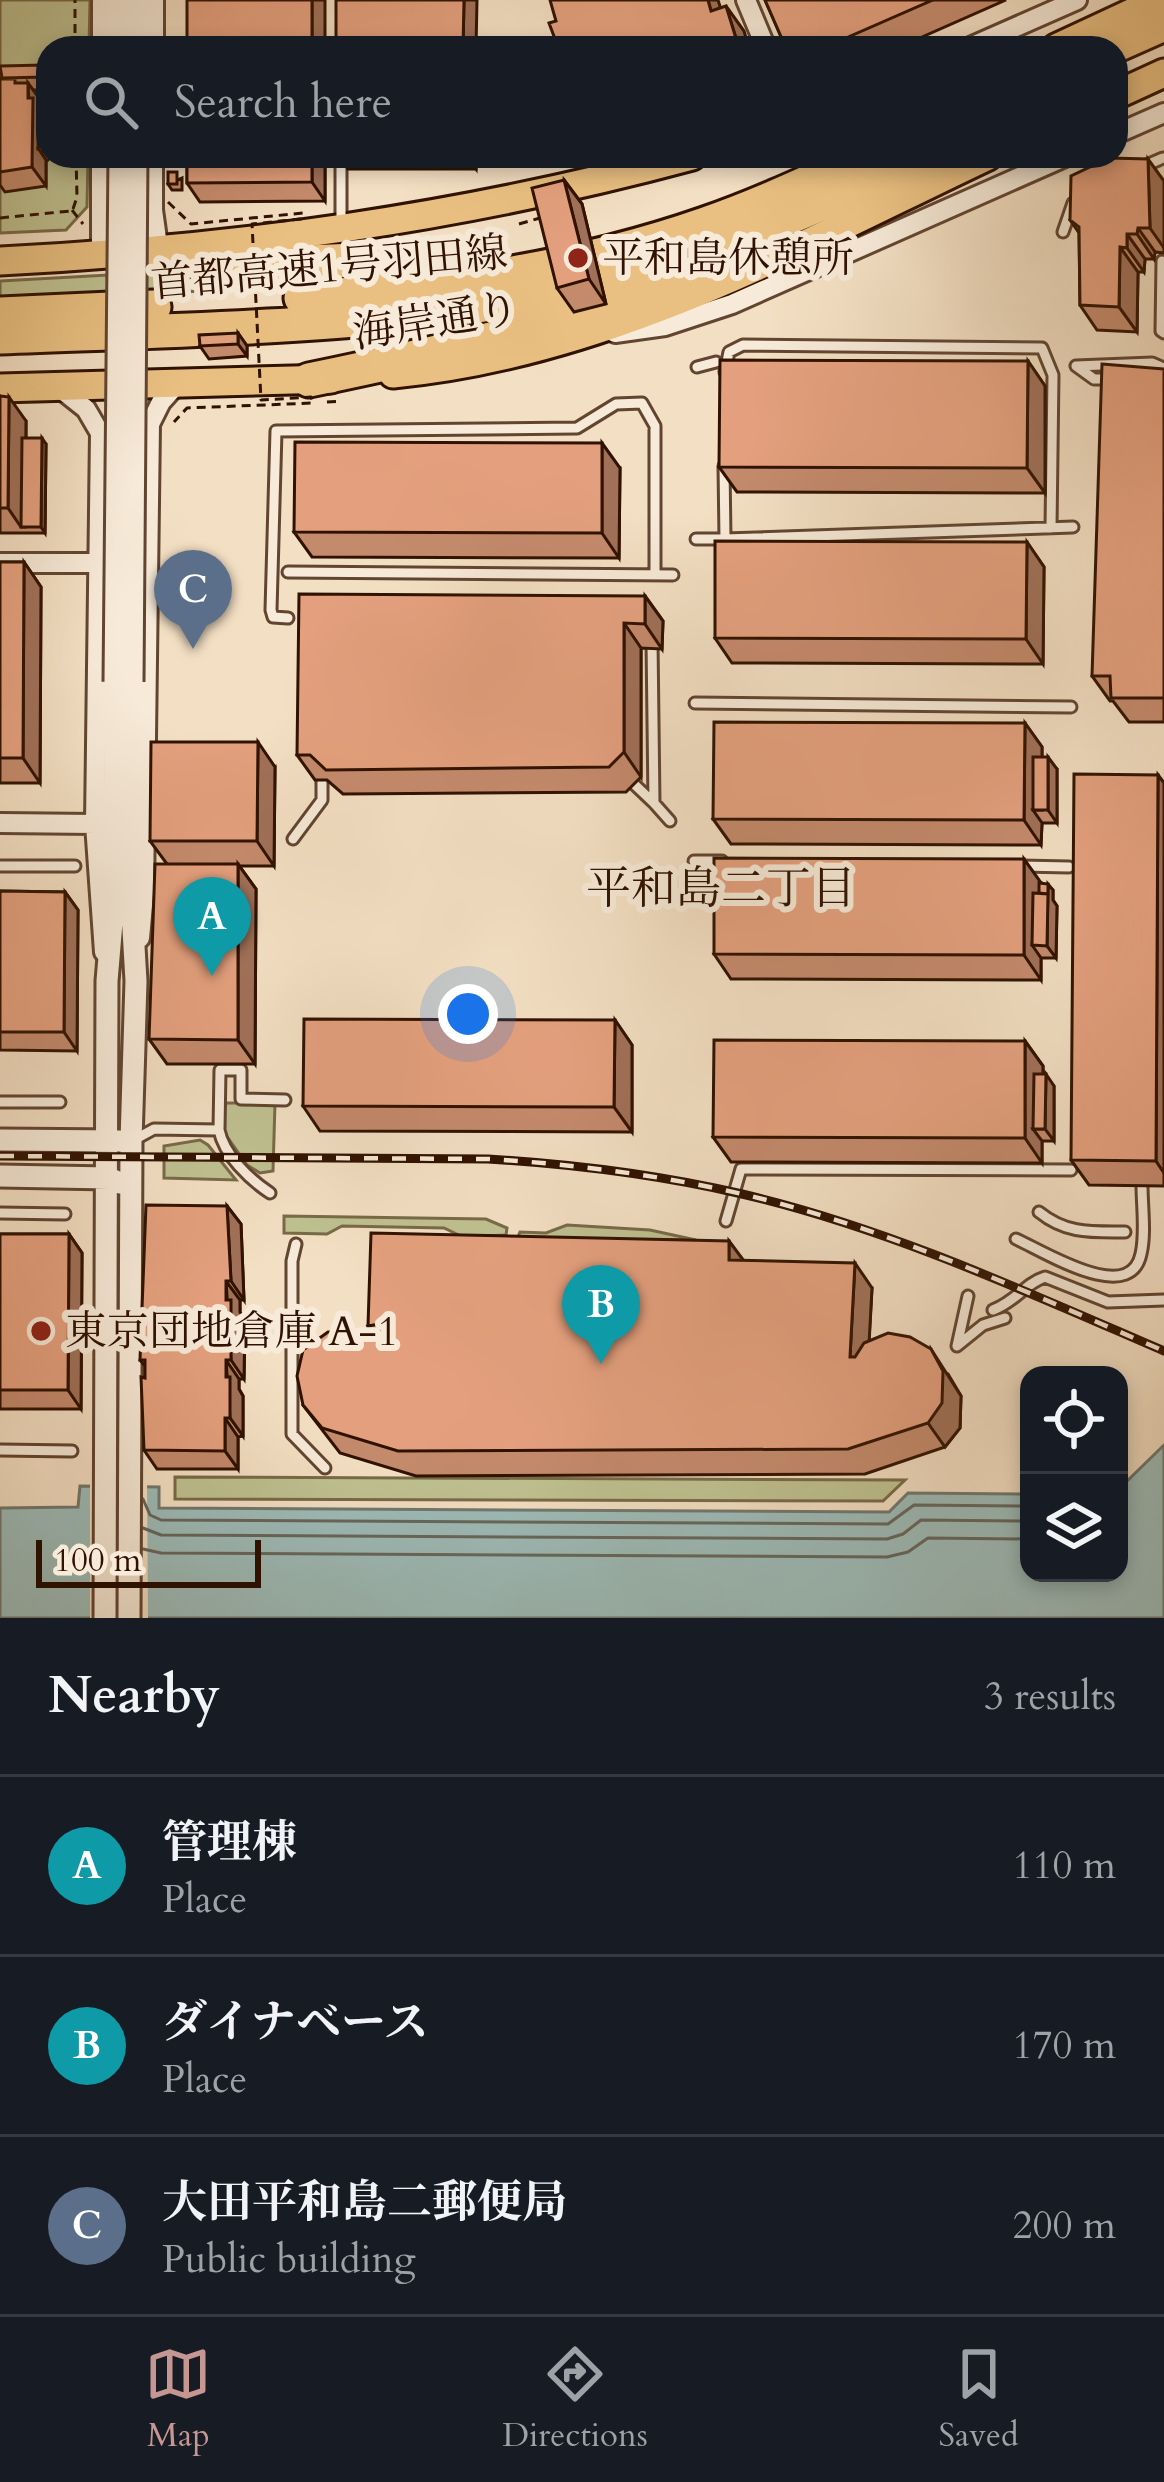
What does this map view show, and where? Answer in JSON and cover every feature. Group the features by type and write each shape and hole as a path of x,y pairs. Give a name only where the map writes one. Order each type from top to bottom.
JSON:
{"highway":[{"path":"1128,53 1164,24"},
{"path":"1128,58 1164,46"},
{"path":"309,380 492,342 612,308 719,268 845,206 866,170"},
{"name":"首都高速1号羽田線","path":"0,314 259,302 496,278 705,224 866,170"},
{"name":"首都高速1号羽田線","path":"0,337 391,316 501,302 656,266 789,220 866,170"},
{"path":"159,253 215,266 356,260 437,268"},
{"path":"259,302 492,258 554,264"}],"main road":[{"path":"1128,46 1159,0"},
{"path":"1128,64 1164,73"},
{"path":"0,261 159,253 340,230 568,189 647,168"},
{"name":"海岸通り","path":"0,388 309,380 450,368 520,355 651,313 766,265 964,168"}],"street":[{"path":"102,0 102,36"},
{"path":"120,36 121,0"},
{"path":"137,0 137,36"},
{"path":"154,0 154,36"},
{"path":"746,0 761,36"},
{"path":"995,36 1077,0"},
{"path":"1128,129 1164,113"},
{"path":"101,168 101,256"},
{"path":"119,168 124,682 136,981"},
{"path":"107,981 124,682 136,168"},
{"path":"153,168 159,253"},
{"path":"569,340 665,326 732,304 1039,168"},
{"path":"129,1618 118,1467 109,1178 120,1141 145,894 150,424 179,382"},
{"path":"55,385 86,409 100,434 95,824 120,1141 131,1189 106,1618"},
{"path":"0,563 96,563"},
{"path":"0,823 95,824"},
{"path":"0,1140 120,1141"},
{"path":"0,1176 109,1178 131,1189"}],"lane":[{"path":"1124,175 1163,158"},
{"path":"340,230 341,168"},
{"path":"1063,232 1074,201 1085,191"},
{"path":"1162,261 1164,333"},
{"path":"724,376 729,352 743,345 1042,348 1053,375 1051,528"},
{"path":"697,367 716,362"},
{"path":"1115,379 1094,379 1076,366 1152,363 1164,368 1157,379"},
{"path":"288,618 273,617 271,610 276,431 578,428 616,404 642,403 655,426 655,575"},
{"path":"724,461 724,539"},
{"path":"696,539 1073,527"},
{"path":"288,572 673,575"},
{"path":"642,632 654,648 654,803"},
{"path":"695,704 1071,706"},
{"path":"322,759 322,800"},
{"path":"634,784 670,821"},
{"path":"293,838 335,788"},
{"path":"694,861 737,861"},
{"path":"0,866 75,866"},
{"path":"1011,866 1069,867"},
{"path":"270,1193 251,1180 222,1142 220,1070 241,1070 241,1099 285,1100"},
{"path":"0,1102 60,1102"},
{"path":"120,1141 154,1129 219,1130"},
{"path":"726,1221 741,1169 1070,1170"},
{"path":"1016,1239 1106,1278 1124,1276 1137,1265 1142,1251 1142,1185"},
{"path":"1039,1212 1077,1232 1125,1232"},
{"path":"0,1213 65,1214"},
{"path":"296,1244 292,1261 292,1434 325,1468"},
{"path":"993,1310 1016,1301 1027,1287 1046,1277 1108,1302 1164,1300"},
{"path":"968,1296 958,1346 983,1325 1005,1318"},
{"path":"0,1450 71,1451"}],"path":[{"path":"75,0 75,36"},
{"path":"72,210 77,197 76,168"},
{"path":"168,202 190,224 304,213 301,219 252,224 257,334 261,400 311,397 314,403 187,408 172,421"},
{"path":"0,218 72,210"},
{"path":"72,210 82,224"},
{"path":"518,224 545,217"}],"green space":[{"path":"0,0 90,0 89,36 36,36 36,168 88,168 87,207 66,230 0,233"},
{"path":"180,271 181,279 329,274 234,289 0,303 0,281"},
{"path":"226,1103 275,1103 273,1171 260,1173 247,1165 221,1128"},
{"path":"200,1140 236,1180 164,1178 164,1146"},
{"path":"284,1216 486,1219 507,1228 506,1235 463,1237 444,1228 342,1226 327,1234 284,1233"},
{"path":"567,1225 650,1230 696,1240 517,1239 520,1232 546,1233"},
{"path":"175,1477 905,1480 883,1501 175,1499"}],"water":[{"path":"1164,1445 1164,1618 0,1618 0,1508 78,1507 80,1486 159,1487 159,1508 889,1512 908,1493 1020,1494 1020,1582 1128,1582 1128,1480"}],"pier":[{"path":"90,1480 147,1481 148,1618 90,1618"}],"building":[{"path":"187,0 312,0 312,36 187,36"},
{"path":"336,0 464,0 463,36 336,36"},
{"path":"550,0 708,0 711,11 726,6 735,36 554,36 549,23 556,21"},
{"path":"765,0 933,0 850,36 781,36"},
{"path":"36,65 36,77 2,78 0,66"},
{"path":"0,79 28,83 28,98 33,98 32,167 0,172"},
{"path":"1128,158 1148,159 1150,228 1127,234 1127,248 1120,247 1119,307 1080,305 1079,227 1070,220 1071,176 1088,168 1128,168"},
{"path":"187,168 312,168 312,182 187,183"},
{"path":"168,172 177,172 177,184 168,184"},
{"path":"564,180 589,279 557,288 532,188"},
{"path":"238,333 238,344 200,346 199,335"},
{"path":"720,360 1028,361 1027,468 719,467"},
{"path":"1102,364 1164,369 1164,698 1111,698 1110,676 1092,676"},
{"path":"0,396 9,397 8,508 0,508"},
{"path":"22,438 42,438 41,527 21,527"},
{"path":"295,442 602,443 602,533 294,532"},
{"path":"715,541 1027,542 1026,639 715,638"},
{"path":"0,562 24,562 23,758 0,758"},
{"path":"299,594 645,596 645,624 624,623 624,752 609,767 326,770 310,755 297,755"},
{"path":"714,722 1025,723 1024,820 713,819"},
{"path":"151,742 258,742 257,841 150,841"},
{"path":"1033,757 1048,757 1048,810 1033,810"},
{"path":"1074,774 1158,775 1156,1161 1071,1160"},
{"path":"714,858 1024,859 1024,955 714,954"},
{"path":"155,864 238,864 238,1040 149,1039"},
{"path":"0,891 65,892 64,1032 0,1032"},
{"path":"1033,893 1048,894 1047,946 1032,945"},
{"path":"304,1019 615,1020 614,1107 303,1106"},
{"path":"714,1040 1025,1041 1025,1138 713,1137"},
{"path":"1034,1074 1046,1074 1045,1129 1033,1129"},
{"path":"146,1205 227,1206 231,1360 226,1360 230,1418 225,1418 225,1451 144,1450 141,1377 145,1378 145,1360 140,1360"},
{"path":"371,1233 729,1241 729,1260 855,1263 850,1357 864,1343 888,1333 910,1337 931,1349 943,1371 942,1403 928,1423 848,1449 398,1451 322,1428 303,1405 297,1376 303,1350 328,1332 380,1332 379,1324 368,1326"},
{"name":"東京団地倉庫 A-1","path":"0,1234 69,1234 68,1390 0,1390"}],"railway":[{"path":"0,1156 488,1159 680,1181 796,1208 904,1243 1164,1351"}],"place":[{"name":"平和島休憩所","path":"578,258"},
{"name":"大田平和島二郵便局","path":"193,649"},
{"name":"管理棟","path":"212,976"},
{"name":"東京団地倉庫 A-1","path":"41,1331"},
{"name":"ダイナベース","path":"601,1364"}],"district":[{"name":"平和島二丁目","path":"721,888"}]}
